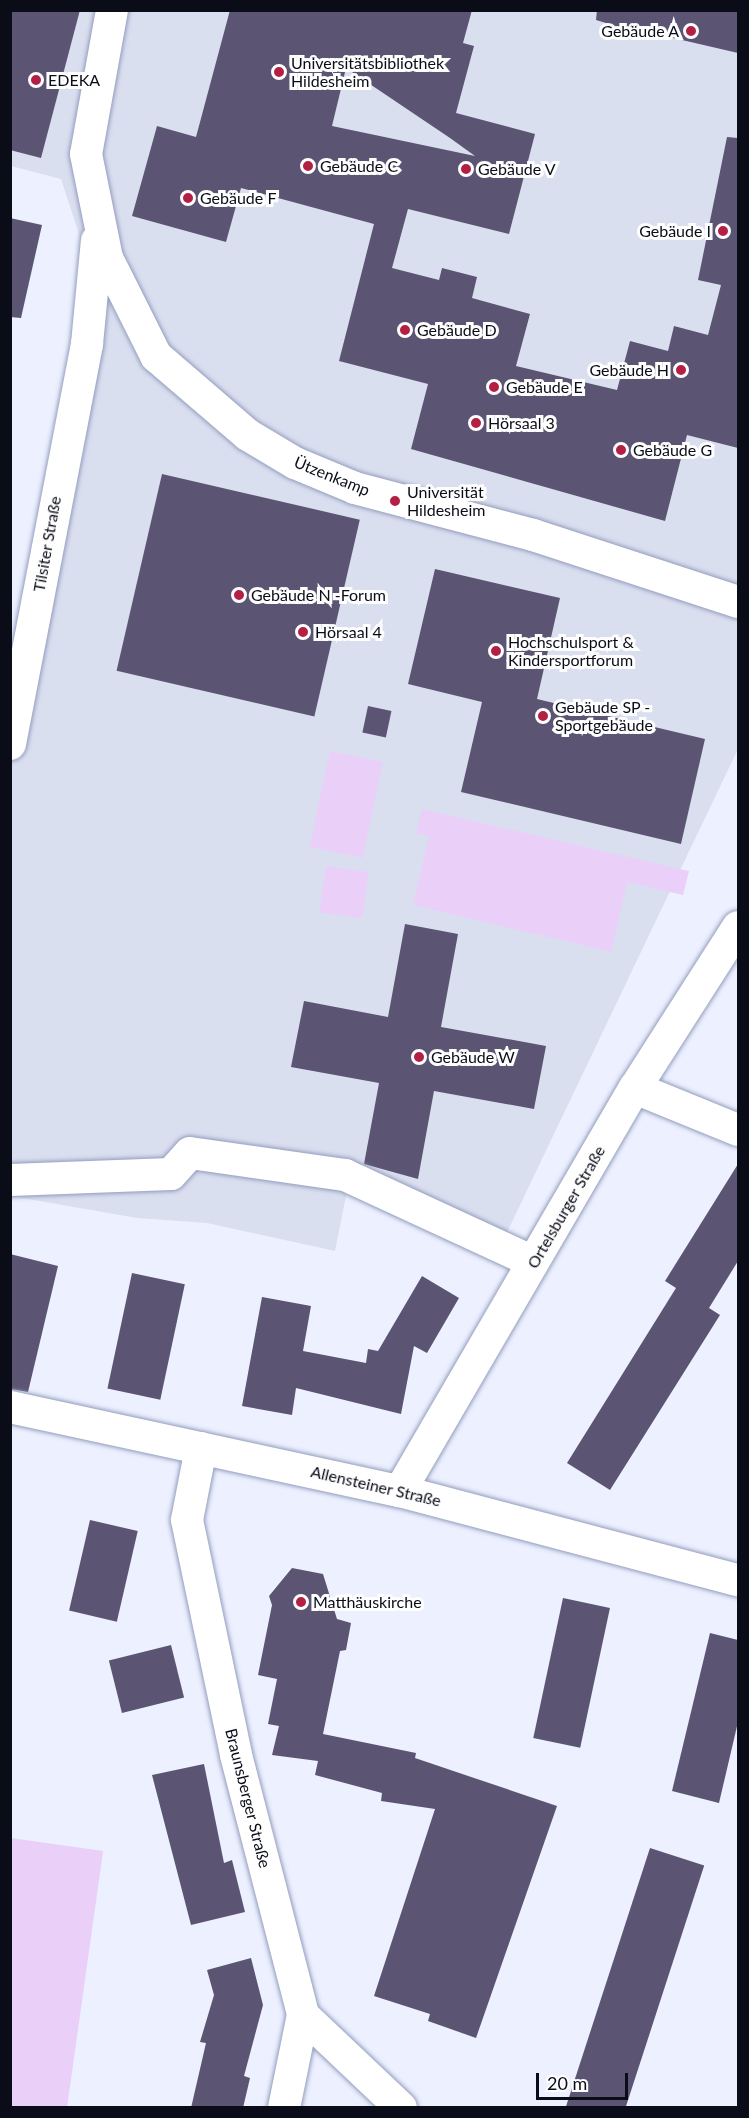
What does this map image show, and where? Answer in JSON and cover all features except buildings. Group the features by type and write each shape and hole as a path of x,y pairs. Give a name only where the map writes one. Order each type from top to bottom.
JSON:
{"street":[{"path":"98,230 86,154 112,10"},
{"name":"Tilsiter Straße","path":"10,744 87,344 98,230"},
{"name":"Ützenkamp","path":"98,230 156,356 248,435 285,458 355,488 525,532 738,602"},
{"name":"Ortelsburger Straße","path":"400,1491 635,1088 738,927"},
{"path":"635,1088 738,1130"},
{"path":"10,1180 171,1174 190,1153 345,1175 533,1262"},
{"name":"Allensteiner Straße","path":"10,1407 400,1491 738,1580"},
{"name":"Braunsberger Straße","path":"201,1448 187,1520 236,1755 303,2015"},
{"path":"284,2108 303,2015"},
{"path":"303,2015 401,2108"}],"shaded area":[{"name":"Universität Hildesheim","path":"10,11 738,11 738,749 499,1249 348,1186 335,1251 207,1223 137,1218 11,1196 11,731 91,271 61,179 11,166"},
{"path":"330,751 383,762 362,858 310,847"},
{"path":"422,809 689,871 683,895 627,882 611,952 413,905 429,836 416,833"},
{"path":"326,866 369,872 362,919 319,913"},
{"path":"11,1838 103,1851 67,2108 10,2108"}],"place":[{"name":"Gebäude A","path":"691,31"},
{"name":"Universitätsbibliothek Hildesheim","path":"279,72"},
{"name":"EDEKA","path":"36,80"},
{"name":"Gebäude C","path":"308,166"},
{"name":"Gebäude V","path":"466,169"},
{"name":"Gebäude F","path":"188,198"},
{"name":"Gebäude I","path":"723,231"},
{"name":"Gebäude D","path":"405,330"},
{"name":"Gebäude H","path":"681,370"},
{"name":"Gebäude E","path":"494,387"},
{"name":"Hörsaal 3","path":"476,423"},
{"name":"Gebäude G","path":"621,450"},
{"name":"Universität Hildesheim","path":"395,501"},
{"name":"Gebäude N -Forum","path":"239,595"},
{"name":"Hörsaal 4","path":"303,632"},
{"name":"Hochschulsport & Kindersportforum","path":"496,651"},
{"name":"Gebäude SP - Sportgebäude","path":"543,716"},
{"name":"Gebäude W","path":"419,1057"},
{"name":"Matthäuskirche","path":"301,1602"}]}
